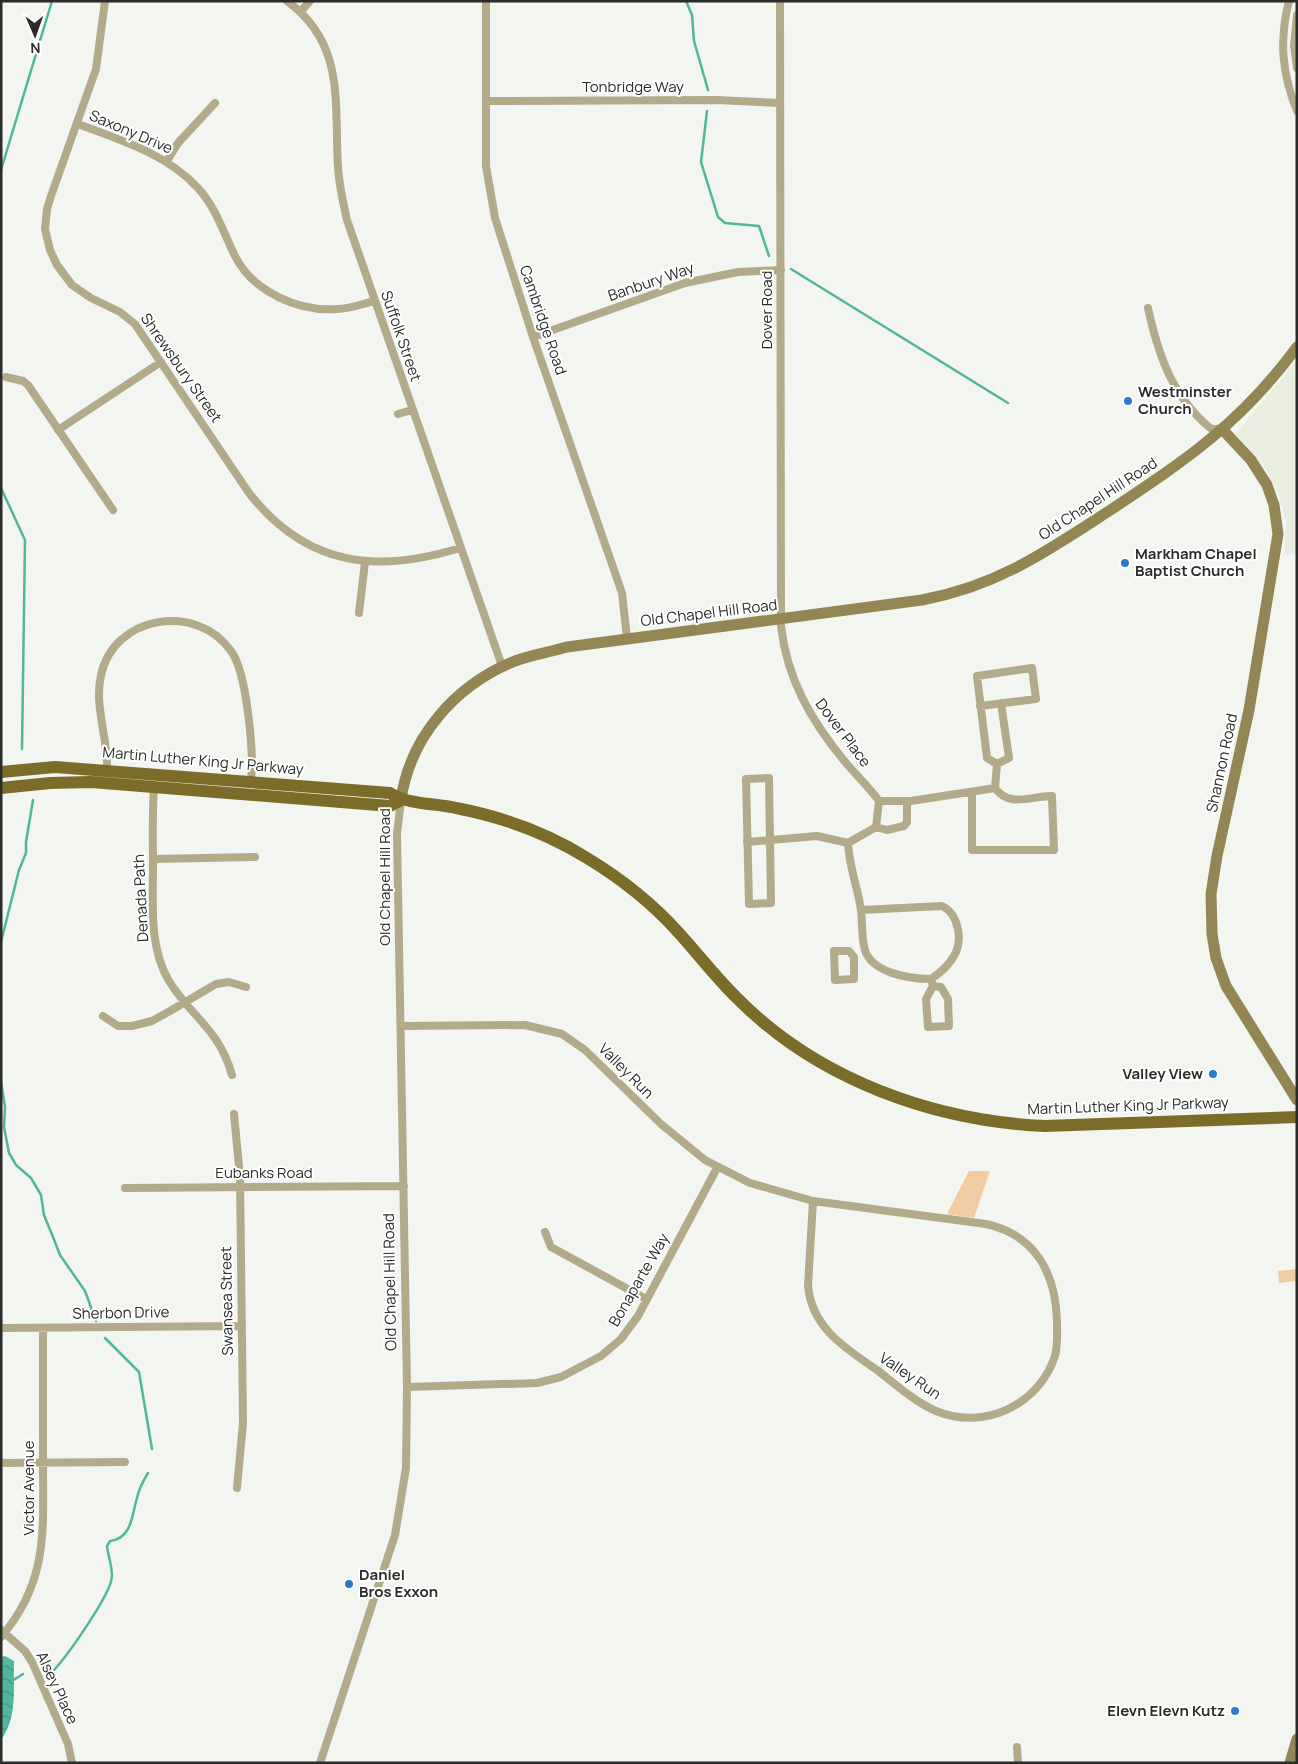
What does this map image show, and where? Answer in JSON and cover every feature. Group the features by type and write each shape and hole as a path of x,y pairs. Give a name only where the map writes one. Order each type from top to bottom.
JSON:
{"main road":[{"name":"Martin Luther King Jr Parkway","path":"1,772 56,766 390,793 400,800 457,808 519,824 546,835 616,877 650,905 678,932 740,1002 777,1033 820,1062 904,1101 950,1114 984,1120 1045,1126 1297,1117"},
{"name":"Martin Luther King Jr Parkway","path":"1,788 50,783 91,782 390,806 400,800"}],"street":[{"name":"Shrewsbury Street","path":"104,1 96,69 47,209 45,229 50,250 57,265 72,284 91,298 128,318 144,335 249,493 268,514 295,537 313,546 365,562 408,561 460,548"},
{"name":"Suffolk Street","path":"287,1 300,12 320,36 330,59 336,93 340,184 347,220 502,666"},
{"path":"300,12 310,1"},
{"name":"Cambridge Road","path":"486,1 488,185 495,218 533,337 622,593 627,638"},
{"name":"Dover Road","path":"780,1 781,619"},
{"path":"1289,1 1282,47 1284,73 1297,111"},
{"path":"1297,16 1297,68"},
{"path":"1282,47 1296,46"},
{"name":"Tonbridge Way","path":"486,101 718,100 780,102"},
{"path":"167,161 188,131 215,103"},
{"name":"Saxony Drive","path":"78,124 167,161 185,175 207,198 216,213 235,257 262,287 287,301 323,309 346,308 374,301"},
{"name":"Banbury Way","path":"533,337 685,283 738,272 780,270"},
{"path":"1148,308 1164,367 1182,398 1212,429 1223,430"},
{"name":"Old Chapel Hill Road","path":"320,1763 395,1535 406,1468 407,1387 397,834 404,780 412,758 432,724 462,692 502,666 517,660 567,648 627,638 946,596 996,579 1054,547 1178,465 1223,430 1257,397 1297,347"},
{"path":"58,430 161,362"},
{"path":"6,377 23,381 28,386 113,510"},
{"path":"398,414 412,410"},
{"name":"Shannon Road","path":"1223,430 1251,460 1267,484 1274,504 1278,534 1249,710 1217,856 1211,894 1212,934 1216,958 1226,986 1297,1100"},
{"path":"359,612 365,562"},
{"name":"Dover Place","path":"781,619 785,656 801,698 824,735 878,801"},
{"path":"107,770 107,741 99,693 104,663 118,643 136,628 158,621 179,621 205,628 217,635 237,660 244,683 251,781"},
{"path":"980,706 1036,699 1032,668 976,676 980,706 987,758 997,764"},
{"path":"997,764 1009,758 1001,703"},
{"path":"972,792 972,850 1054,850 1052,796 1035,796 1010,800 1004,798 995,788 997,764"},
{"path":"768,778 771,903 749,904 747,842 746,779 768,778"},
{"name":"Denada Path","path":"154,787 153,858 157,946 165,974 185,1003 214,1034 226,1057 232,1075"},
{"path":"876,826 878,801 907,801 995,788"},
{"path":"876,826 887,830 904,826 907,822 907,801"},
{"path":"747,842 817,836 848,844 876,826"},
{"path":"848,844 861,910 866,952 874,963 892,972 932,982 941,987 948,999 949,1026 928,1027 926,999 932,982 950,962 958,946 958,928 953,913 942,906 861,910"},
{"path":"153,858 256,857"},
{"path":"854,957 866,952"},
{"path":"103,1016 118,1026 132,1026 152,1021 216,984 228,982 246,987"},
{"name":"Valley Run","path":"401,1026 525,1025 562,1034 585,1050 689,1149 717,1168 750,1183 813,1201 986,1224 1006,1230 1028,1245 1047,1270 1053,1284 1056,1304 1055,1355 1046,1376 1027,1398 998,1414 983,1418 957,1417 930,1408 839,1342 822,1325 809,1299 808,1286 813,1201"},
{"name":"Swansea Street","path":"234,1114 240,1187 243,1438 237,1488"},
{"name":"Bonaparte Way","path":"407,1387 537,1383 561,1377 594,1360 620,1339 630,1328 717,1168"},
{"name":"Eubanks Road","path":"125,1188 404,1186"},
{"path":"544,1232 551,1247 646,1300"},
{"name":"Sherbon Drive","path":"1,1328 242,1326"},
{"name":"Victor Avenue","path":"2,1633 16,1618 27,1598 43,1546 43,1328"},
{"path":"1,1463 125,1462"},
{"name":"Alsey Place","path":"2,1633 25,1651 32,1662 68,1744 72,1763"},
{"path":"1290,1763 1297,1738"},
{"path":"1017,1747 1018,1763"}],"shaded area":[{"path":"1297,360 1297,555 1284,555 1286,522 1279,495 1266,469 1236,433"},
{"path":"969,1171 990,1171 974,1218 947,1214"},
{"path":"1297,1269 1297,1281 1279,1283 1278,1271"}],"water":[{"path":"5,1656 14,1661 14,1702 10,1722 1,1740 1,1657"}],"waterway":[{"path":"1,170 52,1"},
{"path":"686,1 692,15 694,41 708,90"},
{"path":"707,111 701,162 718,217 725,223 759,226 769,256"},
{"path":"791,269 1008,403"},
{"path":"1,488 25,540 22,749"},
{"path":"1,942 19,870 26,853 33,800"},
{"path":"1,1082 5,1107 4,1127 9,1153 16,1165 31,1178 41,1195 44,1215 60,1255 85,1291 96,1321"},
{"path":"105,1338 139,1372 152,1449"},
{"path":"54,1670 78,1639 105,1596 112,1576 107,1546 110,1541 123,1536 127,1531 139,1491 148,1473"},
{"path":"12,1681 23,1674"}],"place":[{"name":"Westminster Church","path":"1128,401"},
{"name":"Markham Chapel Baptist Church","path":"1125,563"},
{"name":"Valley View","path":"1213,1074"},
{"name":"Daniel Bros Exxon","path":"349,1584"},
{"name":"Elevn Elevn Kutz","path":"1235,1711"}]}
